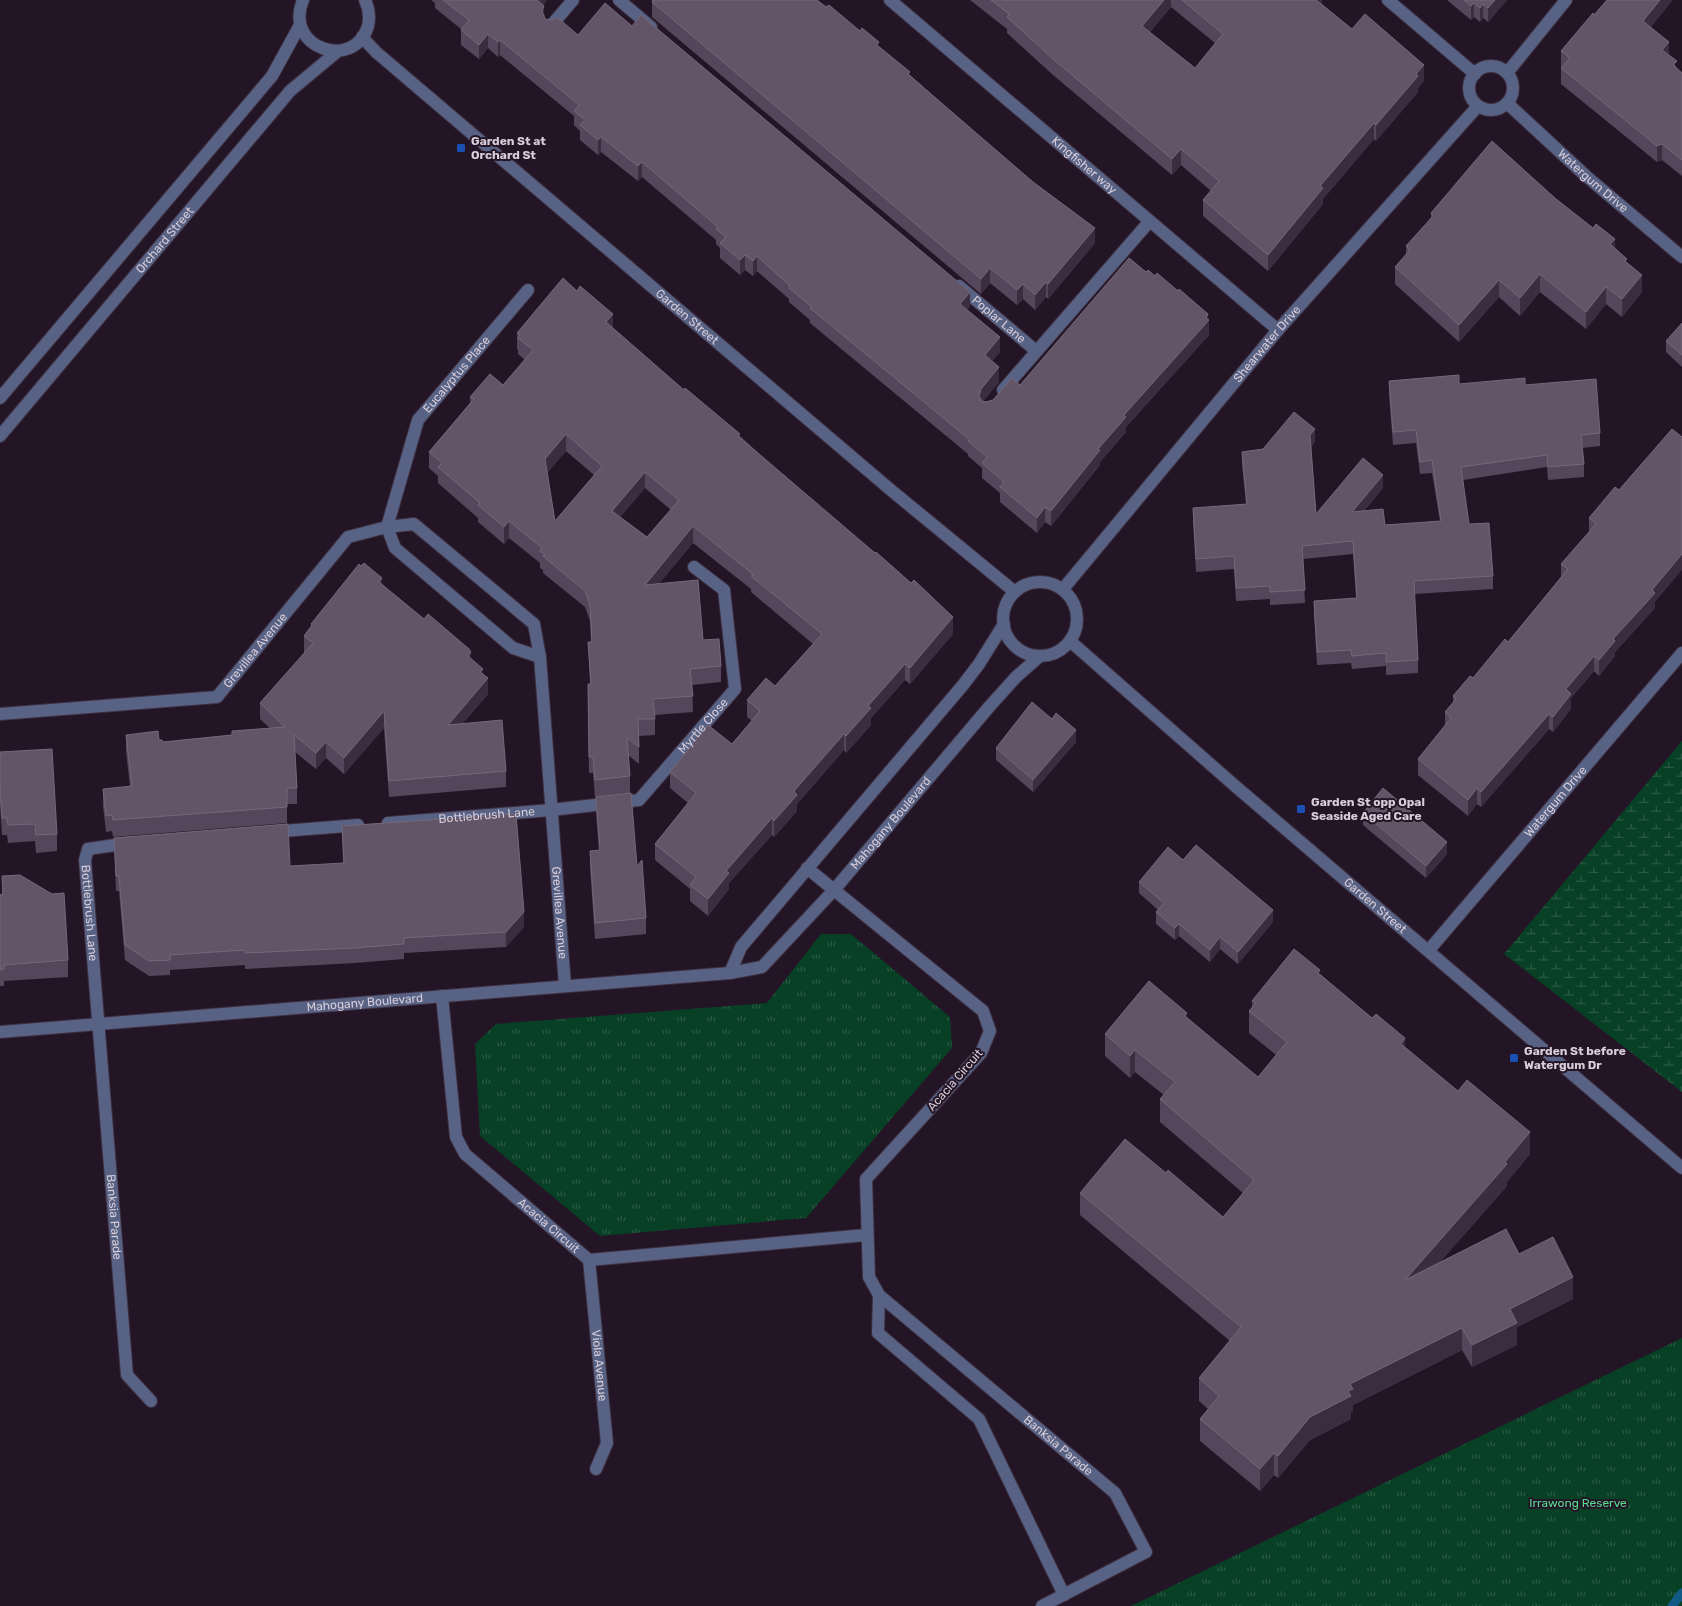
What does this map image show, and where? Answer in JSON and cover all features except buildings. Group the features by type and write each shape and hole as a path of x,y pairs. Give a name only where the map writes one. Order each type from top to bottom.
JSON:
{"street":[{"name":"Orchard Street","path":"0,398 272,76 300,25 300,11 304,0"},
{"path":"362,37 369,18 365,0"},
{"path":"550,27 574,0"},
{"path":"619,0 665,38"},
{"name":"Kingfisher way","path":"890,0 1148,222 1278,330"},
{"path":"1388,0 1475,74"},
{"path":"1507,73 1566,0"},
{"path":"300,25 312,43 324,49 338,51"},
{"name":"Orchard Street","path":"0,436 290,91 338,51 351,46 362,37"},
{"name":"Garden Street","path":"362,37 383,58 885,485 1015,592"},
{"path":"1490,66 1507,73 1513,88 1507,103 1493,110 1478,106 1469,90 1471,79 1475,74 1490,66"},
{"name":"Watergum Drive","path":"1507,103 1586,176 1682,257"},
{"name":"Shearwater Drive","path":"1063,588 1278,330 1478,106"},
{"name":"Poplar Lane","path":"993,401 1035,350 1148,222"},
{"name":"Poplar Lane","path":"945,275 1035,350"},
{"name":"Eucalyptus Place","path":"387,527 418,420 528,290"},
{"name":"Grevillea Avenue","path":"0,714 217,697 348,537 387,527 414,524 534,624 540,658 565,986"},
{"path":"387,527 395,548 513,648 540,658"},
{"name":"Myrtle Close","path":"552,810 640,800 735,689 724,590 694,567"},
{"path":"1035,582 1047,582 1063,588 1074,602 1077,613 1076,631 1070,641 1057,652 1040,656 1028,654 1014,645 1007,635 1004,624 1005,607 1015,592 1024,585 1035,582"},
{"path":"730,973 741,947 963,684 979,664 1004,624"},
{"name":"Garden Street","path":"1070,641 1234,785 1682,1168"},
{"name":"Watergum Drive","path":"1429,950 1682,653"},
{"name":"Mahogany Boulevard","path":"0,1032 730,973 762,967 834,890 989,707 1040,656"},
{"name":"Bottlebrush Lane","path":"255,833 552,810"},
{"name":"Bottlebrush Lane","path":"100,1023 85,860 88,849 97,846 146,842"},
{"name":"Acacia Circuit","path":"807,868 983,1011 990,1031 981,1053 866,1179 866,1235 869,1277"},
{"name":"Acacia Circuit","path":"442,996 456,1137 465,1154 590,1260 866,1235"},
{"name":"Banksia Parade","path":"100,1023 127,1376 151,1401"},
{"name":"Viola Avenue","path":"590,1260 607,1443 596,1469"},
{"name":"Banksia Parade","path":"869,1277 880,1295 1115,1493 1146,1552 1042,1606"},
{"path":"880,1295 878,1334 979,1419 1064,1595"}],"green space":[{"path":"1682,741 1682,1092 1504,954"},
{"path":"821,934 851,934 950,1017 952,1048 806,1218 600,1236 480,1136 475,1044 496,1024 767,1003"},
{"name":"Irrawong Reserve","path":"1682,1338 1682,1606 1131,1606"}],"waterway":[{"path":"1672,1606 1682,1593"}],"place":[{"name":"Garden St at Orchard St","path":"461,148"},
{"name":"Garden St opp Opal Seaside Aged Care","path":"1301,809"},
{"name":"Garden St before Watergum Dr","path":"1514,1058"}]}
